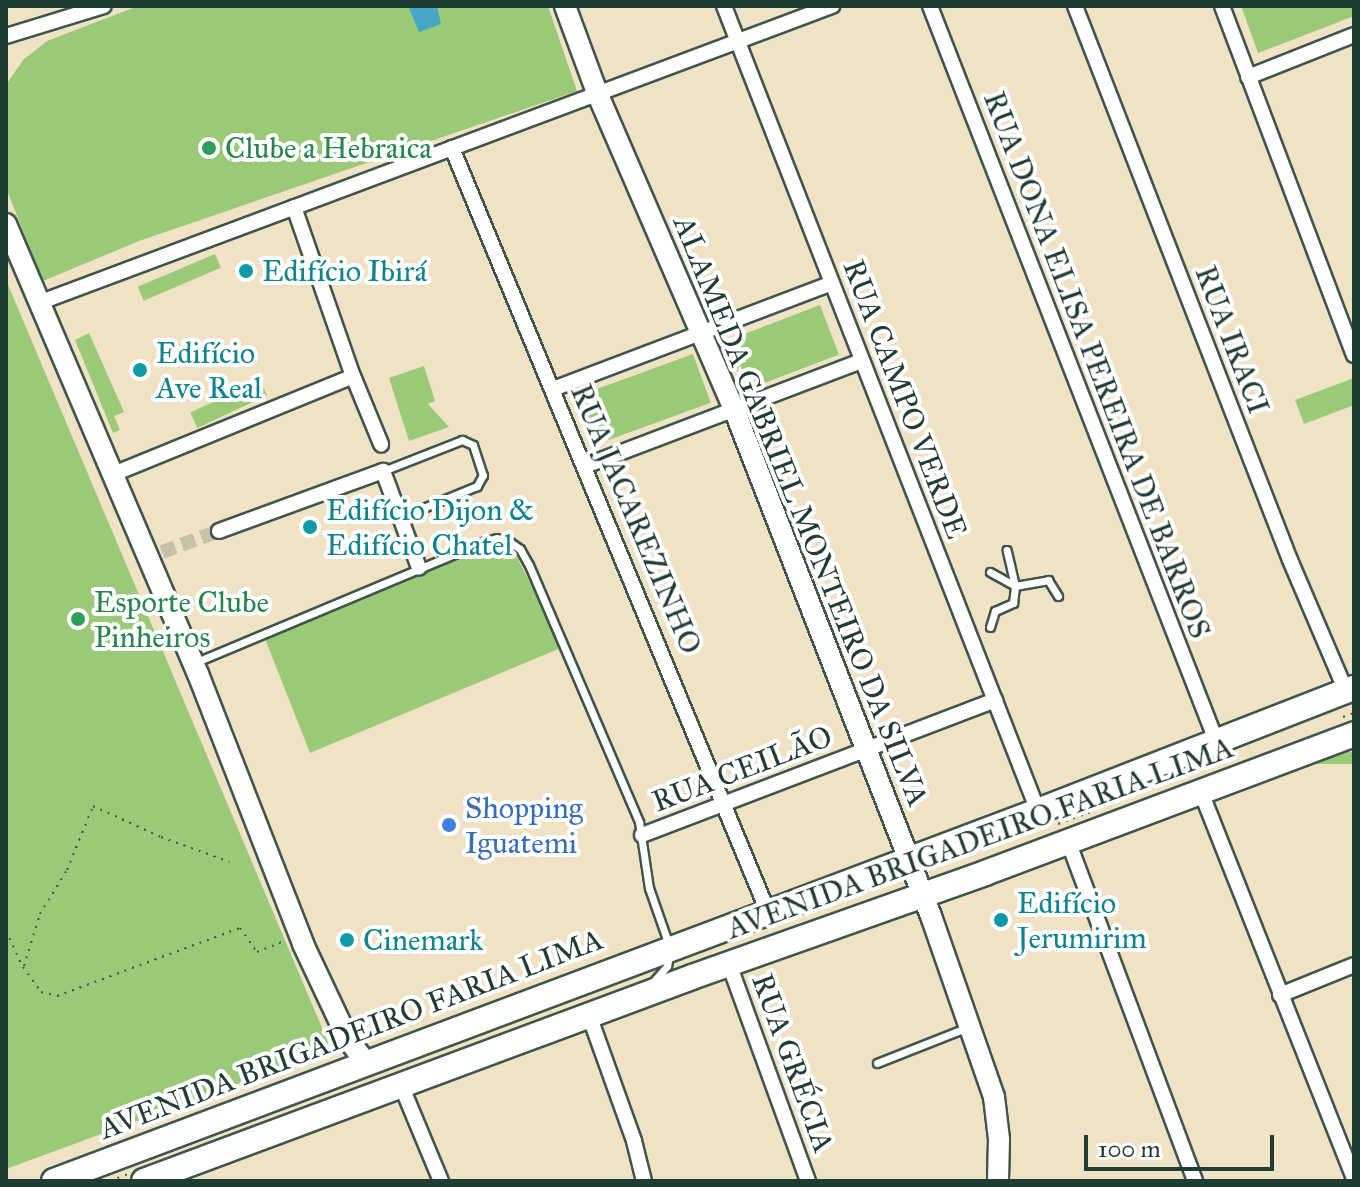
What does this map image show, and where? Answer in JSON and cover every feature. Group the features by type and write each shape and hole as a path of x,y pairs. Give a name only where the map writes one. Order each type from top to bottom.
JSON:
{"highway":[{"name":"AVENIDA BRIGADEIRO FARIA LIMA","path":"54,1181 1010,822 1350,690"},
{"name":"AVENIDA BRIGADEIRO FARIA LIMA","path":"144,1181 170,1177 401,1085 923,896 1354,734"},
{"path":"985,873 980,853 983,842 1004,831 1010,822"}],"street":[{"path":"6,36 104,6"},
{"name":"ALAMEDA GABRIEL MONTEIRO DA SILVA","path":"565,6 598,95 734,409 923,896 994,1097 999,1139 998,1181"},
{"name":"RUA CAMPO VERDE","path":"724,6 1038,811"},
{"path":"41,302 832,6"},
{"name":"RUA DONA ELISA PEREIRA DE BARROS","path":"930,6 1217,743"},
{"name":"RUA IRACI","path":"1075,6 1290,560 1350,690"},
{"path":"1222,6 1354,355"},
{"path":"1248,77 1354,35"},
{"name":"RUA JACAREZINHO","path":"452,148 726,803 768,912"},
{"path":"294,207 353,376 381,444"},
{"path":"6,224 111,475 154,555 300,935 348,1039 357,1066"},
{"path":"553,389 832,283"},
{"path":"585,466 862,361"},
{"path":"111,475 353,376"},
{"path":"219,531 383,471 419,568"},
{"name":"RUA CEILÃO","path":"642,835 995,700"},
{"path":"1201,792 1280,995 1350,1158 1354,1179"},
{"path":"1068,841 1195,1181"},
{"name":"RUA GRÉCIA","path":"729,964 808,1181"},
{"path":"1280,995 1354,965"},
{"path":"589,1015 634,1141 644,1181"},
{"path":"401,1085 441,1181"}],"lane":[{"path":"383,471 462,440 473,445 483,475 480,482 401,517"},
{"path":"193,663 497,538 520,549 572,658 634,808 642,835 649,888 670,948"},
{"path":"990,627 995,611 1013,603 1015,586 1007,550"},
{"path":"990,572 1015,586 1048,580 1058,596"},
{"name":"AVENIDA BRIGADEIRO FARIA LIMA","path":"627,1001 659,976 667,966 670,948"},
{"path":"877,1063 970,1027"}],"path":[{"path":"23,967 40,914 67,870 93,806 161,837 230,862"},
{"path":"6,931 23,967 41,992 57,996 240,928 257,952 300,935"}],"green space":[{"name":"Clube a Hebraica","path":"138,6 548,6 577,91 139,241 43,281 6,188 6,85 23,60 47,41"},
{"path":"1241,6 1354,6 1354,16 1258,53"},
{"path":"215,254 221,268 144,301 138,287"},
{"name":"Esporte Clube Pinheiros","path":"6,280 328,1042 325,1052 6,1169"},
{"path":"820,305 839,354 745,391 726,341"},
{"path":"89,333 124,412 114,416 120,430 113,433 75,340"},
{"path":"693,354 711,403 591,446 574,397"},
{"path":"424,366 435,401 428,404 449,427 409,441 389,378"},
{"path":"1354,378 1354,405 1304,424 1295,400"},
{"path":"260,380 267,395 197,428 190,413"},
{"path":"496,542 511,546 563,647 310,753 264,636"},
{"path":"1269,752 1354,752 1354,764 1269,764"}],"water":[{"path":"408,6 437,6 441,24 419,32"}],"tunnel":[{"path":"162,552 219,531"}],"place":[{"name":"Clube a Hebraica","path":"209,148"},
{"name":"Edifício Ibirá","path":"246,271"},
{"name":"Edifício Ave Real","path":"140,370"},
{"name":"Edifício Dijon & Edifício Chatel","path":"310,527"},
{"name":"Esporte Clube Pinheiros","path":"78,619"},
{"name":"Shopping Iguatemi","path":"449,825"},
{"name":"Edifício Jerumirim","path":"1001,920"},
{"name":"Cinemark","path":"347,940"}]}
